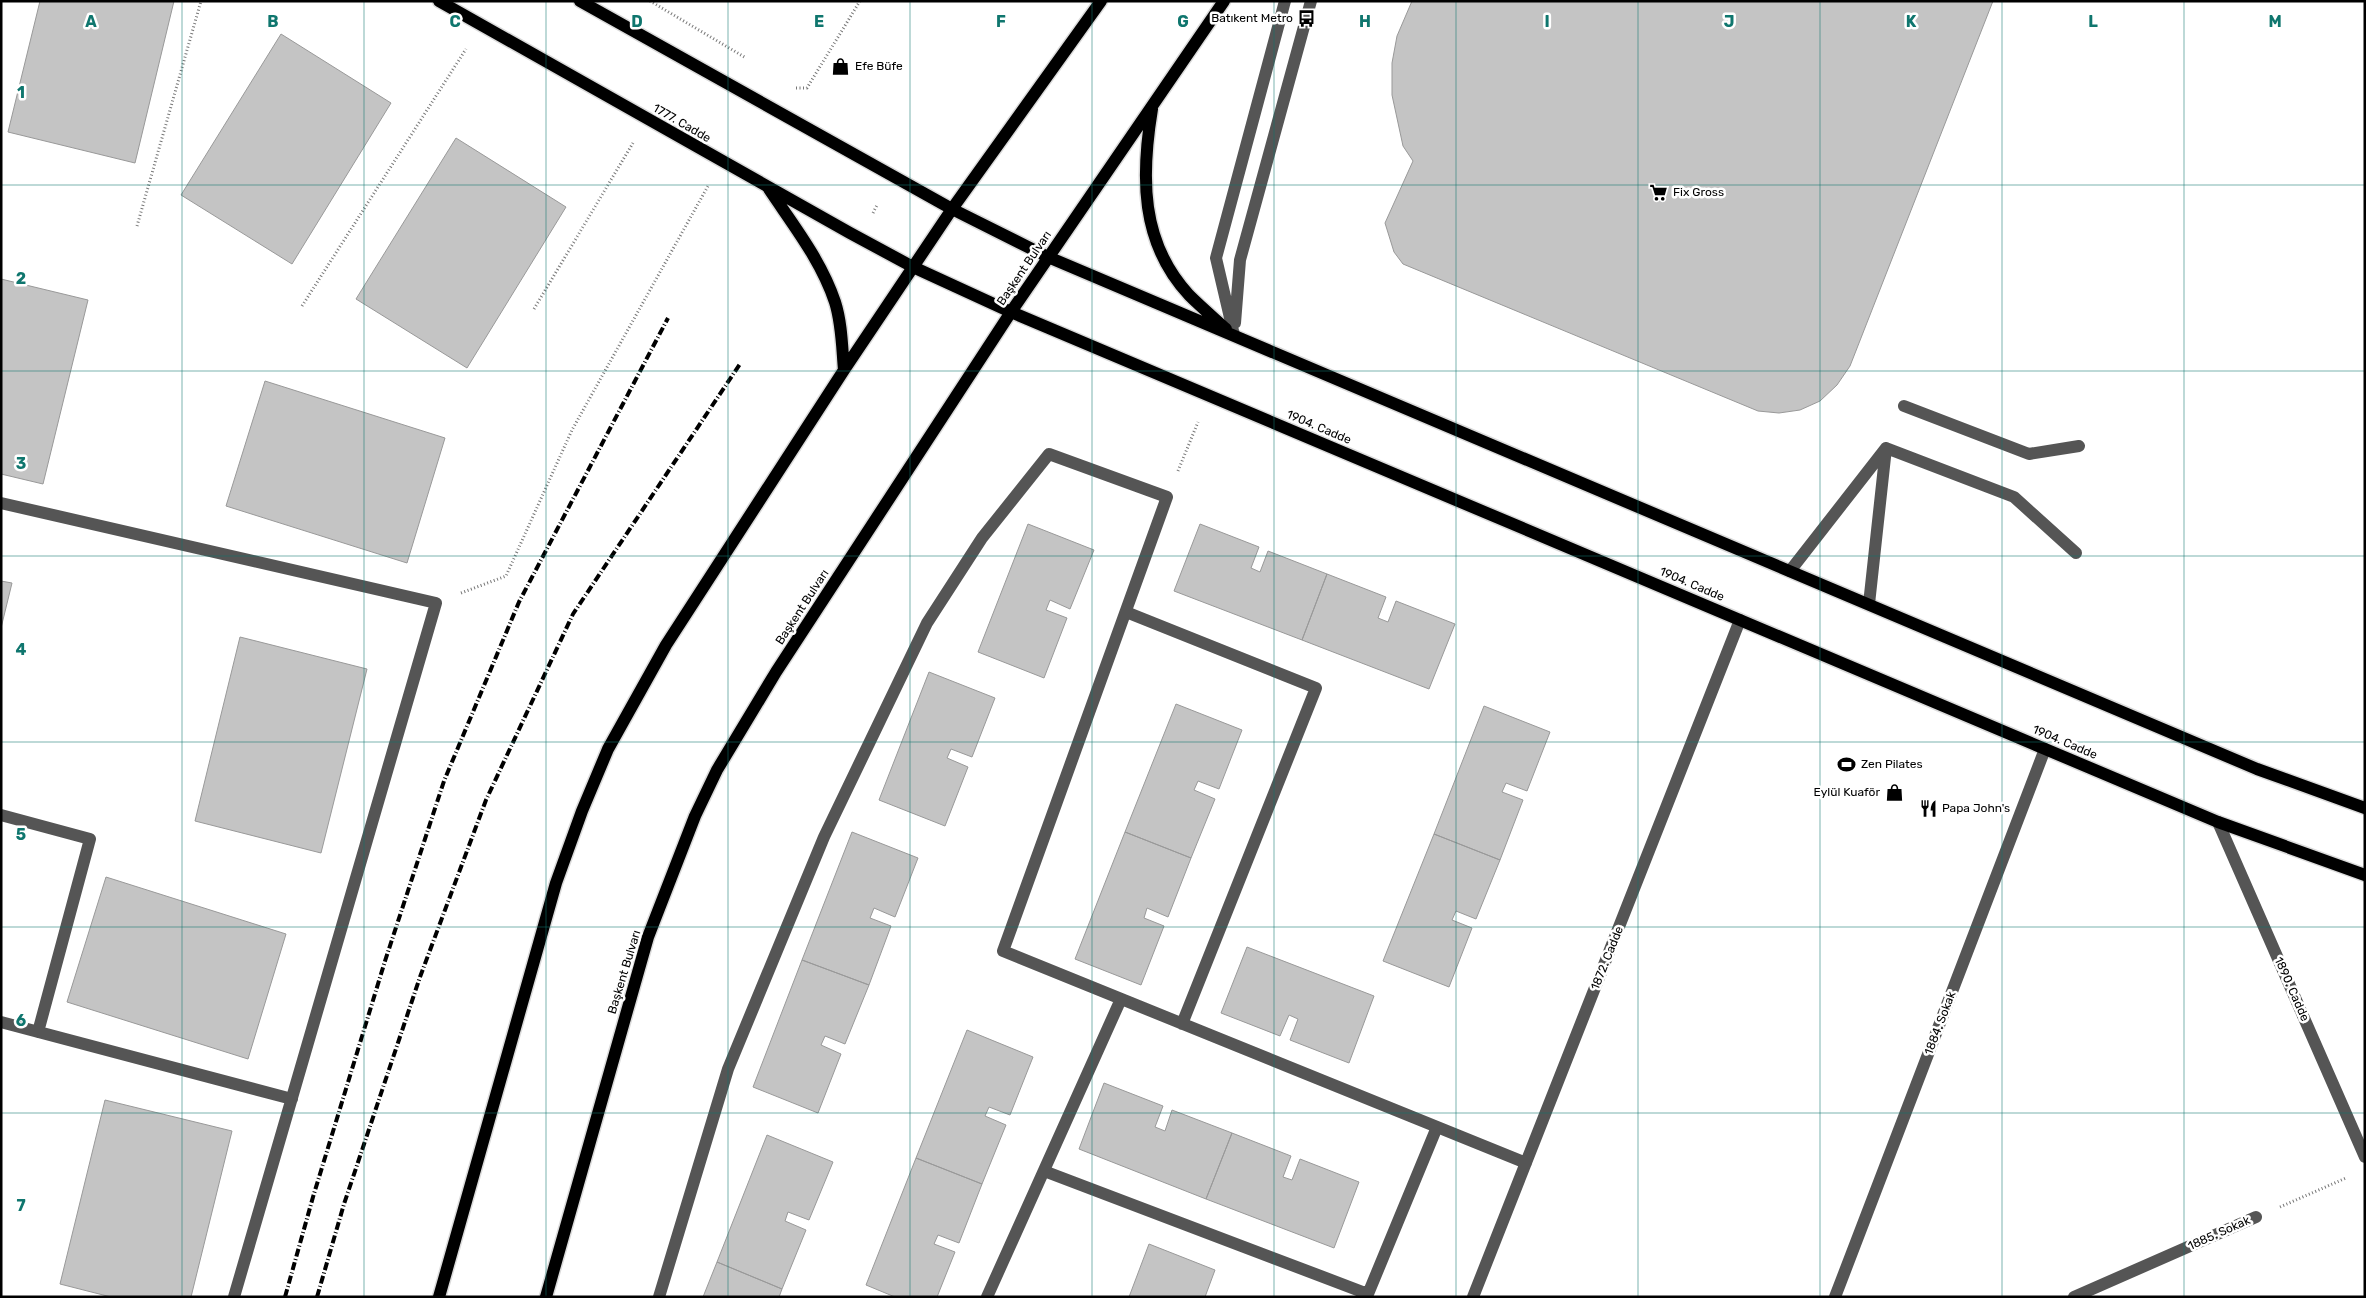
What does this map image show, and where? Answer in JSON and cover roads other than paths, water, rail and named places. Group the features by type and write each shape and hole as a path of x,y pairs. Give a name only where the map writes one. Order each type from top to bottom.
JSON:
{"main road":[{"name":"1777. Cadde","path":"439,1 722,162 913,267 1011,312"},
{"path":"580,1 952,209 1048,257 2257,768 2365,808"},
{"path":"439,1297 556,883 582,811 604,758 634,699 666,645 844,370 952,209 1101,1"},
{"name":"Başkent Bulvarı","path":"546,1297 648,937 699,808 744,722 1011,312 1224,1"},
{"path":"1153,104 1145,149 1145,192 1154,240 1170,271 1189,295 1234,335"},
{"path":"768,187 811,251 835,302 841,332 844,370"},
{"name":"1904. Cadde","path":"1011,312 2218,822 2365,875"}],"street":[{"path":"1234,335 1216,258 1285,1"},
{"path":"1234,335 1240,260 1311,1"},
{"path":"1904,406 2029,454 2078,446"},
{"path":"1790,571 1886,448"},
{"path":"1886,448 2014,497 2076,553"},
{"path":"1869,604 1886,448"},
{"path":"659,1297 728,1069 824,837 927,623 982,538 1049,454 1167,497 1003,951 1526,1163"},
{"path":"1,503 436,603 234,1297"},
{"path":"1126,612 1316,688 1182,1024"},
{"name":"1872. Cadde","path":"1473,1297 1740,620"},
{"name":"1884. Sokak","path":"1835,1297 2045,749"},
{"path":"1,815 90,839 38,1032"},
{"name":"1890. Cadde","path":"2218,822 2365,1157"},
{"path":"986,1297 1122,999"},
{"path":"1,1022 292,1099"},
{"path":"1044,1171 1368,1294 1437,1127"},
{"name":"1885. Sokak","path":"2074,1297 2256,1217"}],"railway":[{"path":"285,1297 313,1197 385,961 444,781 519,602 668,318"},
{"path":"317,1297 344,1204 420,977 486,800 573,614 740,364"}],"place":[{"name":"Batıkent Metro","path":"1307,18"},
{"name":"Efe Büfe","path":"841,66"},
{"name":"Fix Gross","path":"1659,192"},
{"name":"Zen Pilates","path":"1847,764"},
{"name":"Eylül Kuaför","path":"1894,792"},
{"name":"Papa John's","path":"1928,808"}]}
